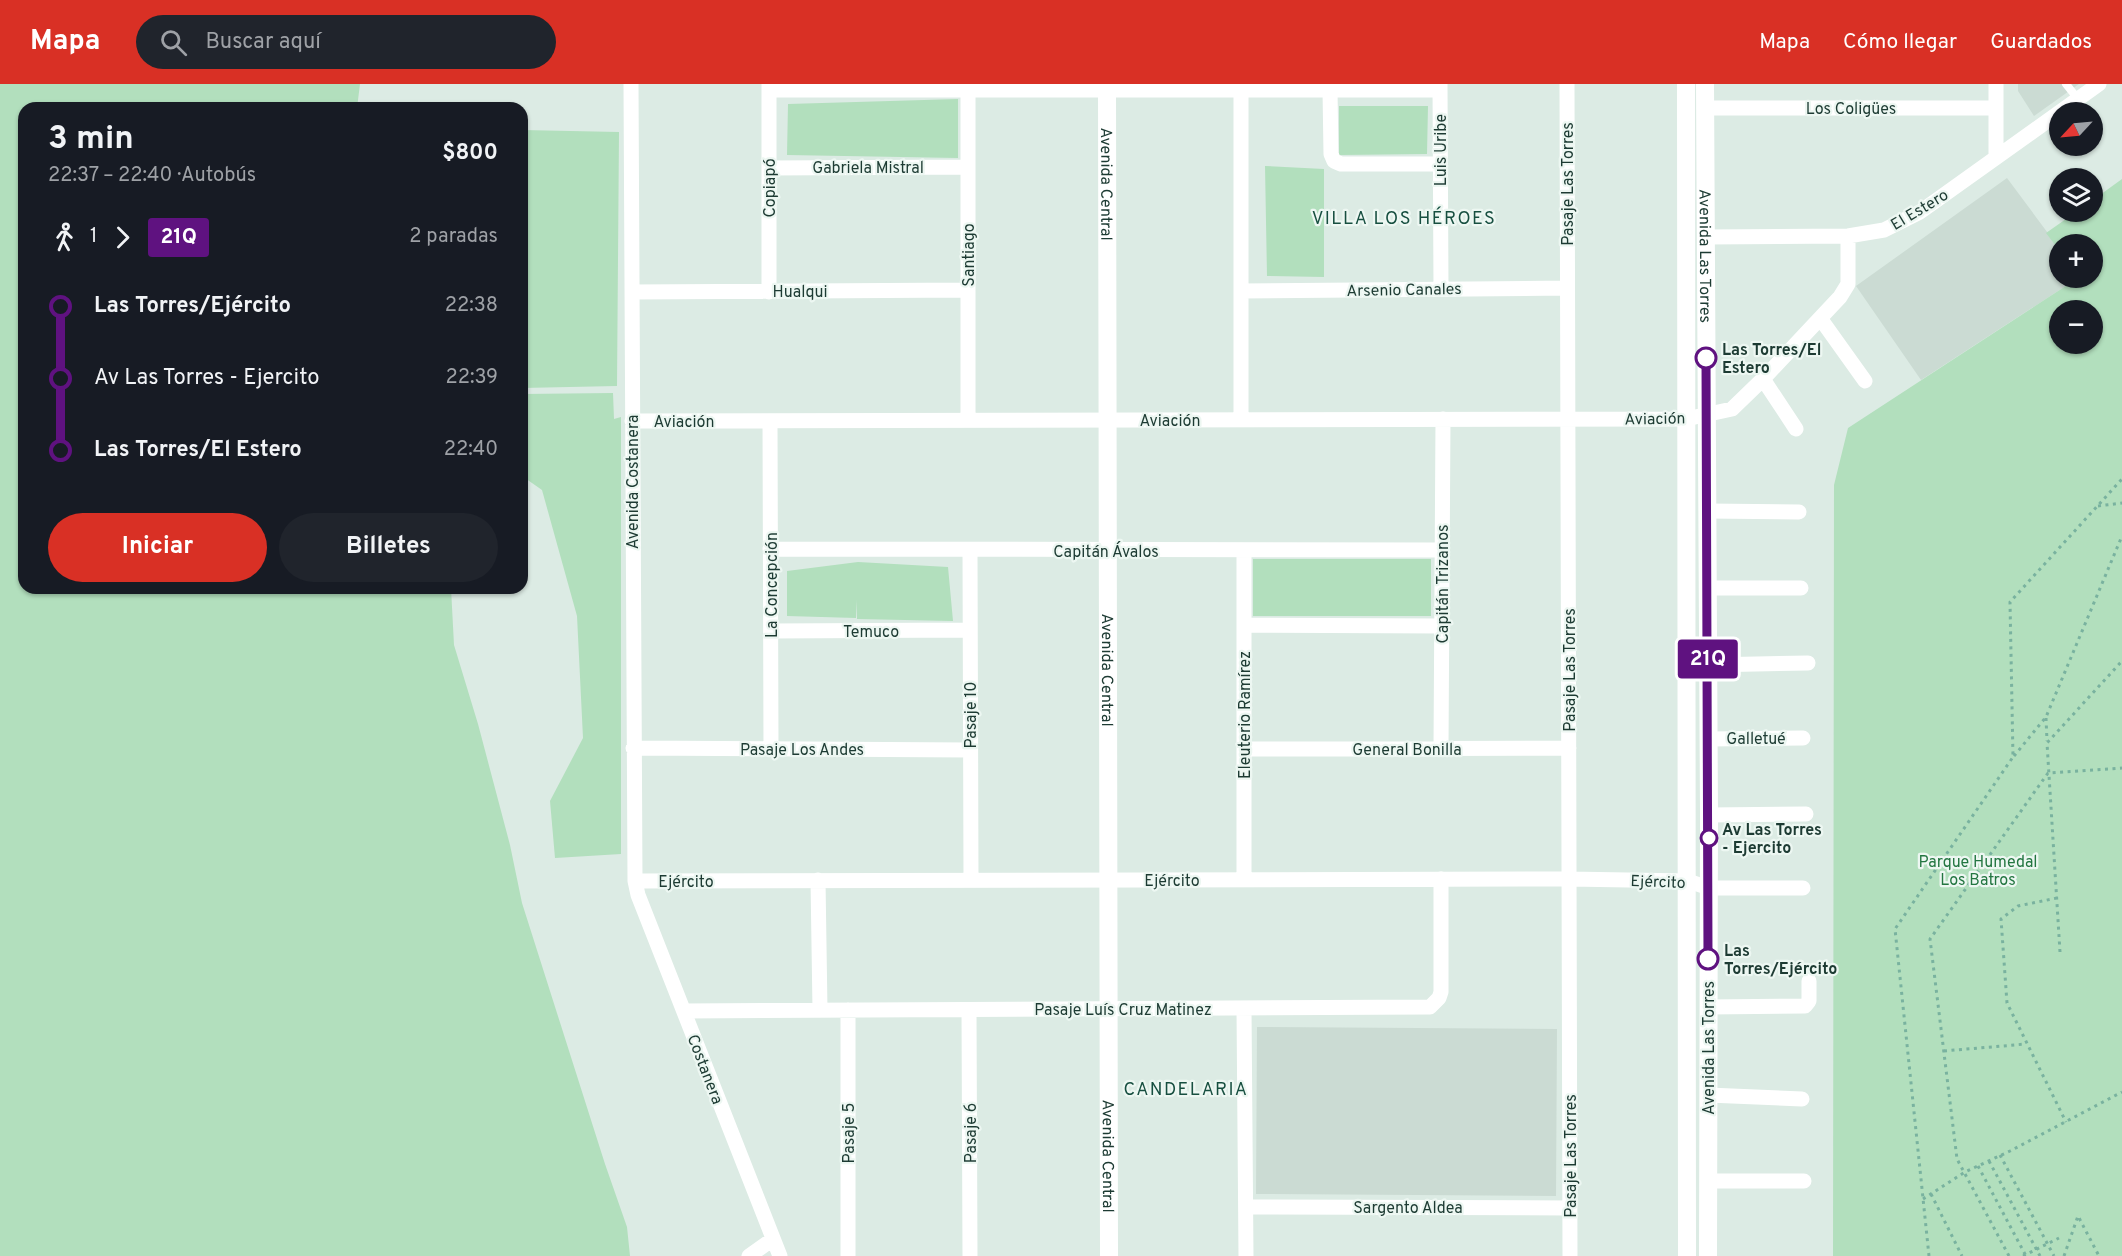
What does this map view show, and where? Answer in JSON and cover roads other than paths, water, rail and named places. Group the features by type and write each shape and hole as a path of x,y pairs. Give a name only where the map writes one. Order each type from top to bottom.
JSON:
{"street":[{"name":"Avenida Costanera","path":"631,84 634,881"},
{"name":"Pasaje Las Torres","path":"1567,84 1570,1256"},
{"name":"Avenida Las Torres","path":"1686,84 1687,1256"},
{"name":"Avenida Las Torres","path":"1705,84 1709,815 1708,1256"},
{"path":"1996,84 1996,157"},
{"name":"El Estero","path":"1706,237 1848,236 1884,230 1909,219 2099,84"},
{"path":"769,87 968,90 1107,87 1330,90 1440,87"},
{"name":"Copiapó","path":"769,87 769,292"},
{"name":"Avenida Central","path":"1107,87 1109,1256"},
{"name":"Luis Uribe","path":"1440,87 1441,289"},
{"name":"Santiago","path":"968,90 968,420"},
{"path":"1240,420 1241,90"},
{"path":"1330,90 1331,153 1337,163 1440,164"},
{"name":"Los Coligües","path":"1705,108 1996,108"},
{"name":"Gabriela Mistral","path":"769,168 968,167"},
{"name":"Aviación","path":"632,421 1686,419 1732,408 1763,379 1843,293 1848,284 1848,236"},
{"name":"Arsenio Canales","path":"1240,291 1567,288"},
{"name":"Hualqui","path":"632,292 968,290"},
{"path":"1820,318 1864,381"},
{"path":"1763,379 1796,429"},
{"name":"Capitán Trizanos","path":"1441,748 1443,419"},
{"name":"La Concepción","path":"770,421 771,749"},
{"path":"1707,511 1799,512"},
{"name":"Capitán Ávalos","path":"770,549 1442,550"},
{"name":"Pasaje 10","path":"970,550 970,880"},
{"name":"Eleuterio Ramírez","path":"1244,551 1244,880"},
{"path":"1708,588 1801,588"},
{"path":"1244,625 1442,626"},
{"name":"Temuco","path":"771,631 970,630"},
{"path":"1708,665 1808,663"},
{"name":"Galletué","path":"1708,739 1803,738"},
{"name":"Pasaje Los Andes","path":"633,748 970,750"},
{"name":"General Bonilla","path":"1244,749 1569,748"},
{"path":"1709,815 1806,814"},
{"name":"Pasaje Luís Cruz Matinez","path":"684,1011 1424,1008 1435,1003 1440,993 1441,879"},
{"name":"Ejército","path":"634,881 1569,879 1688,881 1709,888 1803,888"},
{"path":"818,880 820,1010"},
{"name":"Costanera","path":"634,881 780,1256"},
{"path":"1708,1007 1805,1006 1809,1001 1809,981"},
{"path":"1244,1008 1246,1256"},
{"name":"Pasaje 5","path":"848,1010 848,1256"},
{"name":"Pasaje 6","path":"969,1010 970,1256"},
{"path":"1708,1095 1802,1099"},
{"path":"1709,1181 1804,1181"},
{"name":"Sargento Aldea","path":"1246,1207 1570,1208"},
{"path":"748,1256 773,1239"}],"lane":[{"path":"2066,84 2078,99"}],"place":[{"name":"Las Torres/El Estero","path":"1706,358"},
{"name":"Av Las Torres - Ejercito","path":"1709,838"},
{"name":"Las Torres/Ejército","path":"1708,959"}],"district":[{"name":"VILLA LOS HÉROES","path":"1404,218"},
{"name":"CANDELARIA","path":"1186,1089"}],"park label":[{"name":"Parque Humedal Los Batros","path":"1978,870"}]}
